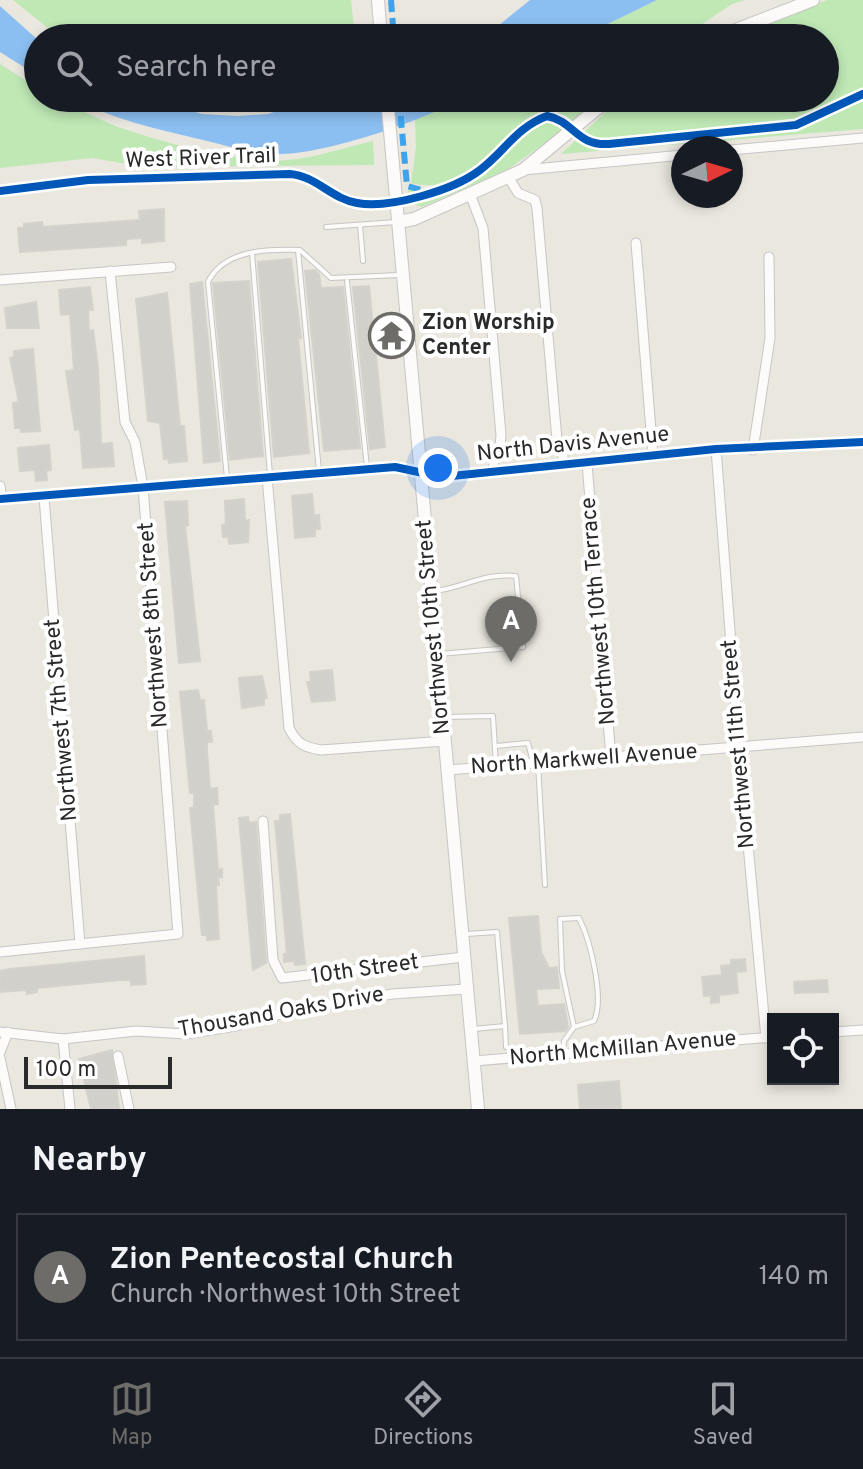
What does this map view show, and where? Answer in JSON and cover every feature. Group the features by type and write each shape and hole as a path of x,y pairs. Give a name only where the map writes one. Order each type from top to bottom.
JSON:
{"main road":[{"path":"378,0 380,24"},
{"path":"751,24 813,0"},
{"name":"Northwest 10th Street","path":"388,112 478,1109"},
{"path":"398,222 414,219 509,178 593,112"}],"street":[{"path":"743,149 863,138"},
{"path":"523,170 671,156"},
{"path":"509,178 518,193 535,200 537,208 557,440 563,449 563,463"},
{"path":"470,194 483,228 501,435 500,447 493,453 494,471"},
{"path":"636,243 653,456"},
{"path":"753,450 770,338 769,257"},
{"path":"0,280 171,267"},
{"name":"Northwest 8th Street","path":"80,944 178,934 143,487 135,442 125,422 110,271"},
{"name":"North Davis Avenue","path":"1,499 395,467 442,477 716,449 753,450 863,442"},
{"name":"Northwest 11th Street","path":"716,449 739,748 767,1013"},
{"name":"Northwest 10th Terrace","path":"587,463 611,758"},
{"path":"269,477 289,728 294,739 303,747 321,750 445,741"},
{"path":"0,486 1,499"},
{"name":"Northwest 7th Street","path":"44,497 80,944"},
{"name":"North Markwell Avenue","path":"448,770 863,737"},
{"name":"10th Street","path":"263,821 273,960 282,978 464,957"},
{"path":"0,952 80,944"},
{"name":"Thousand Oaks Drive","path":"4,1032 63,1039 136,1031 186,1034 377,996 467,989"},
{"path":"839,1032 863,1030"},
{"path":"0,1052 4,1032"},
{"name":"North McMillan Avenue","path":"474,1061 767,1037"},
{"path":"63,1039 70,1109"},
{"path":"118,1056 129,1109"},
{"path":"0,1058 11,1109"}],"lane":[{"path":"326,227 398,222"},
{"path":"360,225 363,261"},
{"path":"227,480 208,282 216,271 239,254 298,250 331,278 347,280 403,275"},
{"path":"298,250 319,473"},
{"path":"252,253 269,477"},
{"path":"347,280 367,469"},
{"path":"431,591 457,590 460,583 470,580 516,576 523,647 437,654"},
{"path":"443,717 490,713 496,767"},
{"path":"495,746 528,743 536,764 545,885"},
{"path":"562,1054 564,1041 574,1027 594,1021 599,1009 599,988 579,918 560,919 562,971 574,1027"},
{"path":"462,934 497,932 506,1047"},
{"path":"471,1029 505,1026"}],"green space":[{"path":"13,0 351,0 354,24 43,24"},
{"path":"657,0 745,0 732,4 702,24 608,24"},
{"path":"827,0 863,0 863,129 743,139 743,136 671,136 671,145 561,154 605,112 839,112 839,24 765,24"},
{"path":"0,64 24,79 24,112 85,112 162,141 249,159 309,157 373,141 374,165 145,167 92,158 0,168"},
{"path":"431,112 586,112 571,124 558,114 546,113 533,117 477,170 437,185 411,183 416,147 415,119"},
{"path":"553,119 566,128 507,170 422,207 409,203 408,189 437,190 459,185 477,174 520,134 535,124"}],"water":[{"path":"530,0 657,0 608,24 500,24"},
{"path":"0,6 24,27 24,67 0,52"},
{"path":"195,112 238,116 274,112 433,112 349,142 281,154 242,150 106,113"}],"building":[{"path":"164,209 164,241 142,243 142,238 126,239 126,245 20,252 18,228 24,228 24,224 42,222 43,227 140,220 139,211"},
{"path":"291,259 301,338 298,338 309,453 274,457 258,262"},
{"path":"315,270 319,274 321,288 343,287 360,448 324,451 305,271"},
{"path":"249,281 263,456 230,460 213,283"},
{"path":"202,282 220,461 204,463 190,284"},
{"path":"369,286 385,447 370,449 353,287"},
{"path":"90,287 93,310 88,310 89,331 93,330 98,368 101,444 112,443 114,466 83,468 80,429 75,430 66,371 74,370 70,314 61,315 59,290"},
{"path":"167,293 180,426 184,426 187,461 169,463 168,458 164,459 160,423 148,421 136,299"},
{"path":"36,302 39,328 7,328 5,308"},
{"path":"33,349 40,431 21,432 21,428 15,428 13,403 19,402 10,358 14,357 14,351"},
{"path":"49,445 51,470 46,471 47,480 36,481 35,470 20,471 18,448"},
{"path":"312,494 314,516 319,515 320,529 315,529 315,536 295,538 292,496"},
{"path":"244,499 245,521 249,520 248,542 229,544 228,537 223,537 225,501"},
{"path":"187,501 188,525 185,525 200,661 179,663 165,502"},
{"path":"332,670 335,700 312,702 307,682 311,682 310,672"},
{"path":"262,676 267,698 264,698 264,705 242,708 239,678"},
{"path":"198,690 200,700 204,700 207,731 211,731 212,742 207,742 210,789 217,788 218,804 213,805 218,870 222,869 222,877 218,877 219,885 216,885 219,939 207,940 207,935 202,935 190,808 194,808 194,793 190,793 180,692"},
{"path":"290,814 305,964 295,965 294,961 284,962 284,954 287,954 275,821 280,821 280,815"},
{"path":"248,817 249,823 256,822 266,963 253,970 239,818"},
{"path":"538,916 541,952 549,968 557,967 559,988 536,989 538,1006 564,1004 568,1027 565,1031 520,1034 509,918"},
{"path":"144,956 146,984 131,985 131,980 119,980 37,988 37,992 27,994 26,990 0,992 0,971"},
{"path":"745,959 746,971 736,972 738,993 719,995 719,1002 711,1003 711,996 704,996 702,977 722,975 721,966 731,965 731,960"},
{"path":"827,980 828,992 795,993 794,982"},
{"path":"112,1050 119,1109 91,1109 79,1059"},
{"path":"619,1081 621,1109 580,1109 578,1085"}],"marked path":[{"path":"391,0 393,24"},
{"path":"400,112 407,186 425,191"}],"cycle path":[{"name":"West River Trail","path":"839,105 863,94"},
{"name":"West River Trail","path":"0,191 88,180 290,174 308,179 348,201 386,203 438,191 469,177 489,163 527,127 547,116 589,141 609,144 796,125 824,112"},
{"path":"0,499 395,467 442,477 716,449 863,442"}],"place":[{"name":"Zion Worship Center","path":"391,336"},
{"name":"Zion Pentecostal Church","path":"511,662"}]}
